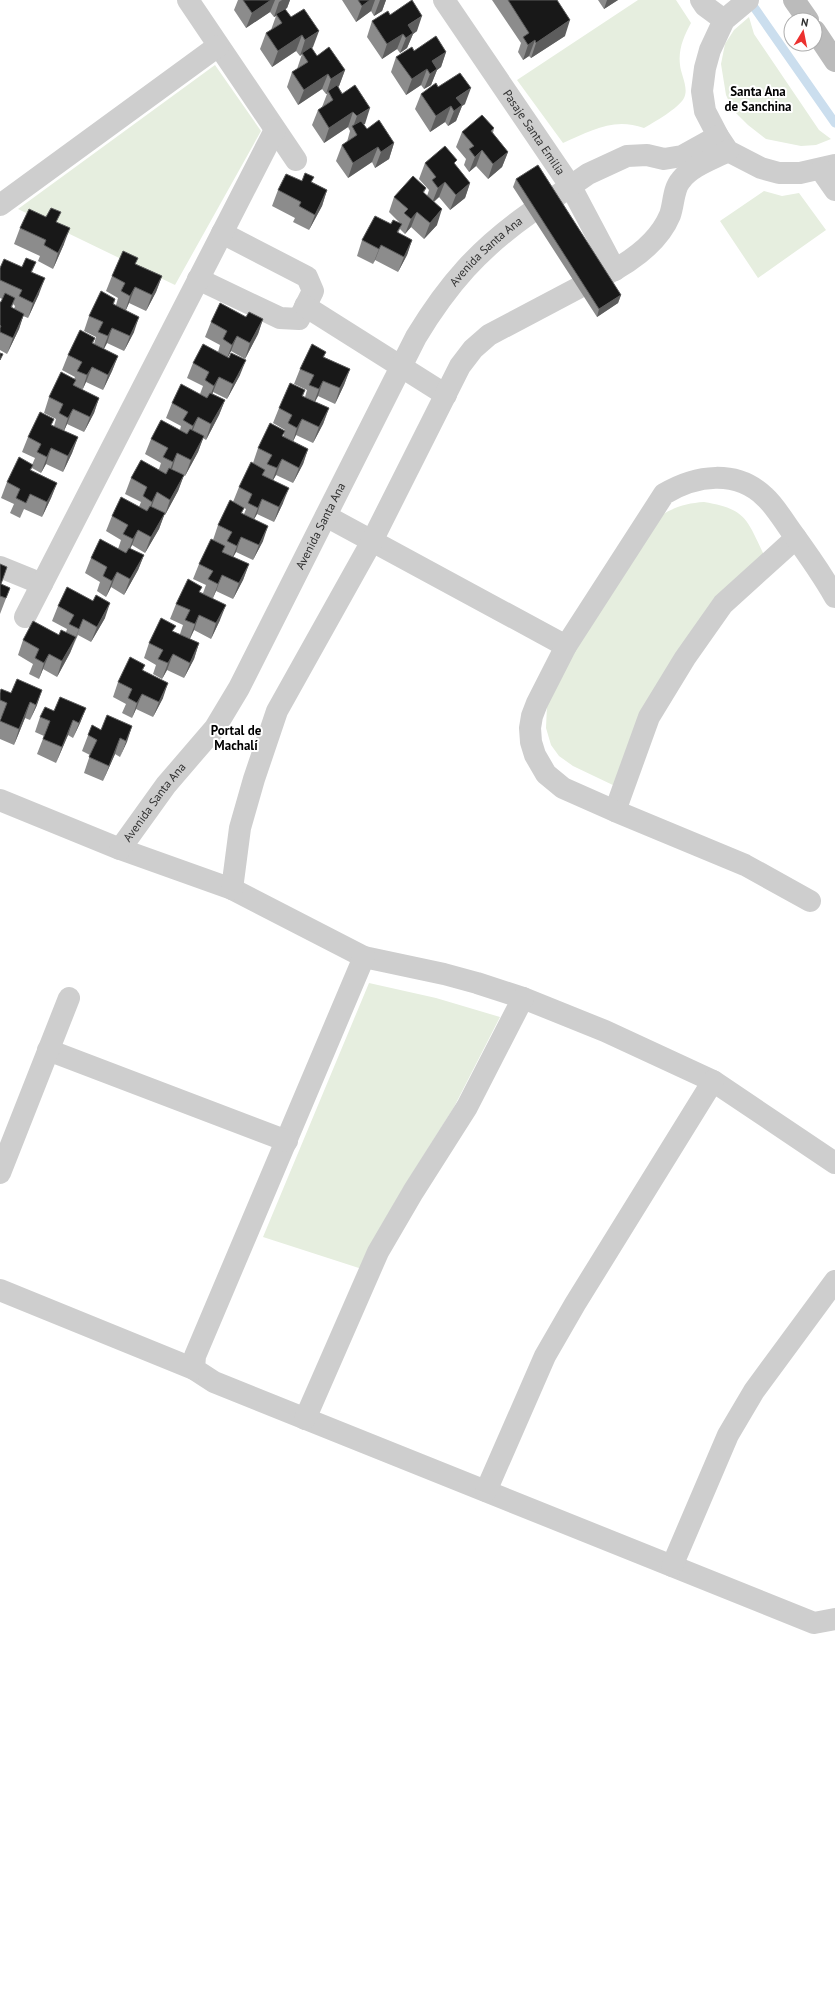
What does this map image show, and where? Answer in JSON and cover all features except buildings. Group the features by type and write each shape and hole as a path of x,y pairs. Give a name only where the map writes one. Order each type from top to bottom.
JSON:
{"main road":[{"path":"794,0 802,12"},
{"path":"823,43 835,61"}],"street":[{"path":"188,0 296,160"},
{"name":"Pasaje Santa Emilia","path":"444,0 571,187 608,274 647,246 660,232 670,215 680,180 723,143"},
{"path":"701,0 705,6 724,20"},
{"path":"748,0 724,20 710,50 705,68 702,91 705,110 723,143 761,168 779,173 800,174 828,167 835,190"},
{"path":"0,205 218,46"},
{"path":"25,617 275,130"},
{"path":"552,199 588,174 627,156 647,155 664,159 682,156 723,143"},
{"name":"Avenida Santa Ana","path":"120,849 166,785 215,728 239,688 416,337 434,307 455,280 478,255 503,233 530,213"},
{"path":"198,279 280,318 299,319 313,291 307,277 222,233"},
{"path":"232,889 240,828 254,779 277,711 372,541 460,366 473,349 489,335 578,288"},
{"path":"305,306 446,395"},
{"path":"810,901 745,865 563,788 546,774 535,755 531,742 532,716 566,646 664,494 680,485 696,480 733,478 766,497 823,576 835,597"},
{"path":"326,516 566,646"},
{"path":"615,811 649,717 685,658 723,604 796,538"},
{"path":"0,566 42,584"},
{"path":"0,800 120,849 232,889 364,957 444,974 523,998 605,1031 713,1081 835,1163"},
{"path":"194,1368 195,1356 364,957"},
{"path":"0,1173 69,998"},
{"path":"305,1419 378,1252 413,1192 467,1107 523,998"},
{"path":"48,1050 287,1141"},
{"path":"486,1491 545,1356 575,1304 713,1081"},
{"path":"672,1566 728,1435 754,1391 835,1281"},
{"path":"0,1290 194,1368 214,1382 814,1623 835,1619"}],"green space":[{"path":"638,0 676,0 691,23 684,38 680,54 680,65 686,90 684,98 672,111 644,128 633,125 612,125 593,130 563,143 517,80"},
{"path":"749,17 754,34 819,130 831,139 816,145 801,146 766,139 748,125 733,110 726,95 721,64 725,44 734,30"},
{"path":"215,65 261,131 175,285 18,209"},
{"path":"764,191 782,196 799,193 826,230 758,278 720,221"},
{"path":"704,502 729,508 744,518 754,534 765,557 710,609 617,787 573,766 559,756 551,745 546,728 547,705 575,646 660,516 681,506"},
{"path":"369,983 436,998 500,1017 454,1107 381,1226 362,1269 263,1237"}],"waterway":[{"path":"749,0 835,123"}],"district":[{"name":"Santa Ana de Sanchina","path":"758,98"},
{"name":"Portal de Machalí","path":"236,738"}]}
